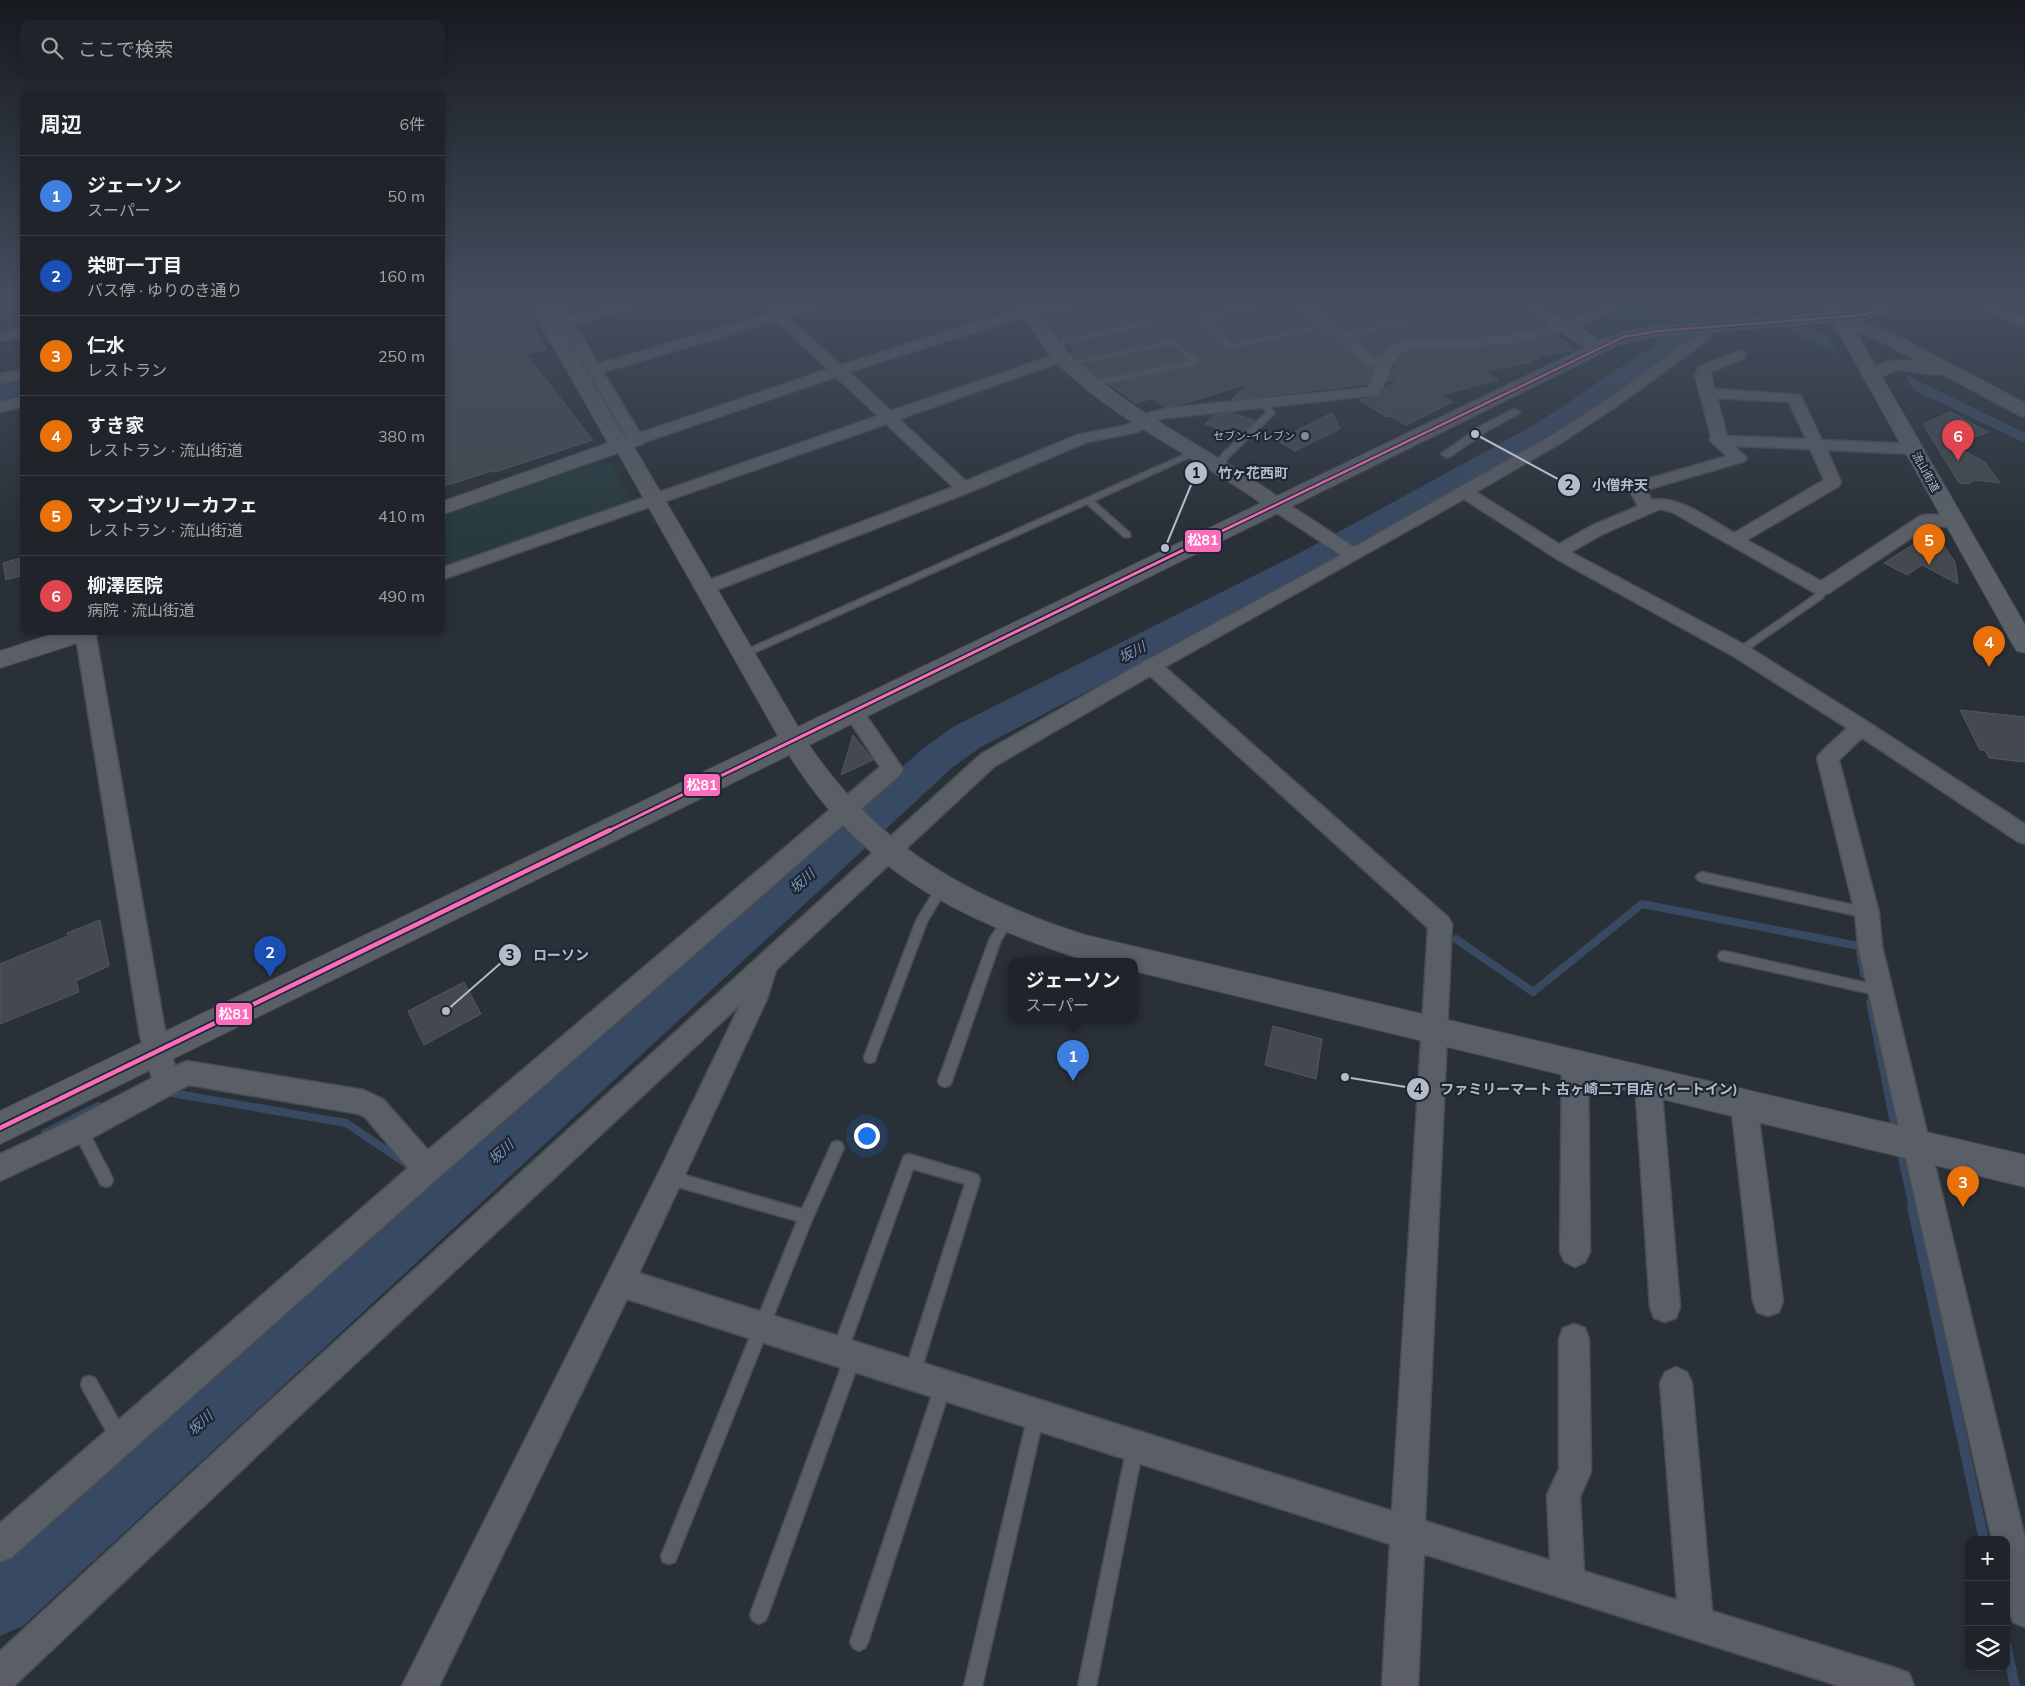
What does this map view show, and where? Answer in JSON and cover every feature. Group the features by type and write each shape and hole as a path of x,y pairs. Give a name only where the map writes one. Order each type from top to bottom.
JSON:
{"main road":[{"name":"流山街道","path":"1874,379 2025,645"},
{"path":"1960,379 1970,382"},
{"path":"1964,379 2025,411"}],"street":[{"path":"582,379 626,444"},
{"path":"598,379 626,444 654,500 793,741 812,770 845,811 886,848 942,887 971,902 1048,936 1131,958"},
{"path":"445,508 813,379"},
{"path":"847,379 964,488"},
{"path":"445,573 996,379"},
{"path":"1087,379 1145,421 1352,554"},
{"path":"706,588 964,488 1083,438 1132,429 1155,416 1371,392 1377,388 1380,379"},
{"path":"0,1128 793,741 852,710 1534,379"},
{"path":"0,1675 767,962 886,848 988,760 1465,492 1612,403 1645,379"},
{"path":"1648,508 1636,488 1739,458 1718,440 1720,439 1704,379"},
{"path":"1707,393 1795,398 1834,482 1734,540"},
{"path":"0,407 20,402"},
{"path":"1447,454 1483,429 1514,412"},
{"path":"1720,439 1913,450"},
{"path":"1465,492 1558,552 1740,651 2025,836"},
{"path":"1558,552 1597,530 1658,504 1677,508 1822,589 1926,520 1954,522"},
{"path":"0,660 77,635"},
{"path":"87,635 157,1051 167,1083"},
{"path":"1152,668 1440,924 1400,1686"},
{"path":"0,1546 427,1169 892,769 852,710"},
{"path":"1861,728 1828,758 1867,913 1870,946 2025,1610"},
{"path":"1138,960 2025,1171"},
{"path":"420,1686 671,1178 756,999 767,962"},
{"path":"1574,1064 1574,1252"},
{"path":"0,1168 80,1130 187,1073 364,1102 374,1108 427,1169"},
{"path":"1648,1081 1665,1306"},
{"path":"1744,1104 1768,1301"},
{"path":"620,1282 847,1353 1135,1447 1896,1686"},
{"path":"1568,1582 1563,1495 1575,1472 1574,1339"},
{"path":"1676,1384 1696,1623"}],"lane":[{"path":"1093,384 1118,379"},
{"path":"1218,467 1226,455 1270,413 1264,403"},
{"path":"744,654 1196,453"},
{"path":"1088,501 1127,535"},
{"path":"1740,651 1820,596 1822,589"},
{"path":"1702,877 1867,913"},
{"path":"870,1057 922,921 942,887"},
{"path":"945,1081 996,938 1009,919"},
{"path":"1724,956 1881,992"},
{"path":"80,1130 106,1180"},
{"path":"668,1556 806,1217 837,1148"},
{"path":"759,1615 909,1161 973,1180 912,1374"},
{"path":"671,1178 806,1217"},
{"path":"88,1384 120,1440"},
{"path":"859,1642 943,1384"},
{"path":"973,1686 1036,1414"},
{"path":"1087,1686 1135,1447"}],"green space":[{"path":"597,461 611,464 632,503 446,569 445,515"}],"water":[{"path":"1604,379 1638,379 1501,465 1298,582 1276,566 1536,424"},
{"path":"1890,379 1914,379 2025,433 2025,443"},
{"path":"20,380 20,395 0,400 0,384"}],"pier":[{"path":"1885,379 1907,379 1914,392"}],"building":[{"path":"445,379 545,379 593,440 495,472 492,471 445,486"},
{"path":"1135,379 1370,379 1368,384 1231,400 1248,384 1179,405 1164,407 1153,398 1136,403 1109,384"},
{"path":"1389,379 1498,380 1440,395 1453,402 1406,425 1391,416 1387,417 1359,400 1376,397 1384,388 1403,379 1388,381"},
{"path":"1951,412 1988,432 1955,446 1985,462 2000,483 1975,480 1968,484 1959,483 1923,424"},
{"path":"1232,413 1255,421 1238,436 1205,424 1215,415"},
{"name":"セブン-イレブン","path":"1332,413 1340,429 1295,451 1277,440"},
{"path":"1928,535 1942,543 1955,562 1958,584 1922,565 1907,575 1884,563"},
{"path":"20,558 20,576 6,580 3,563"},
{"path":"1960,710 2025,717 2025,762 1989,758 1985,750 1980,750"},
{"path":"853,735 873,760 841,775"},
{"path":"100,920 109,966 76,981 79,992 0,1024 0,964 68,936 67,933"},
{"path":"464,982 481,1014 424,1045 408,1011"},
{"path":"1273,1026 1322,1039 1316,1079 1265,1065"}],"waterway":[{"name":"坂川","path":"0,1603 939,757 967,737 1337,547"},
{"path":"1456,939 1533,992 1642,904 1859,946 1864,974"},
{"path":"1870,1002 1896,1134"},
{"path":"166,1092 346,1123 410,1166"},
{"path":"45,1133 98,1106"},
{"path":"1900,1149 1913,1208"},
{"path":"426,1178 453,1197"},
{"path":"1912,1207 1983,1536"},
{"path":"2010,1663 2015,1686"}],"transit line":[{"name":"松81","path":"0,1128 1535,379"}],"place":[{"name":"小僧弁天","path":"1475,434"},
{"name":"セブン-イレブン","path":"1305,436"},
{"name":"柳澤医院","path":"1958,461"},
{"name":"竹ヶ花西町","path":"1165,548"},
{"name":"マンゴツリーカフェ","path":"1929,565"},
{"name":"すき家","path":"1989,667"},
{"name":"栄町一丁目","path":"270,977"},
{"name":"ローソン","path":"446,1011"},
{"name":"ファミリーマート 古ヶ崎二丁目店 (イートイン)","path":"1345,1077"},
{"name":"ジェーソン","path":"1073,1081"},
{"name":"仁水","path":"1963,1207"}]}
